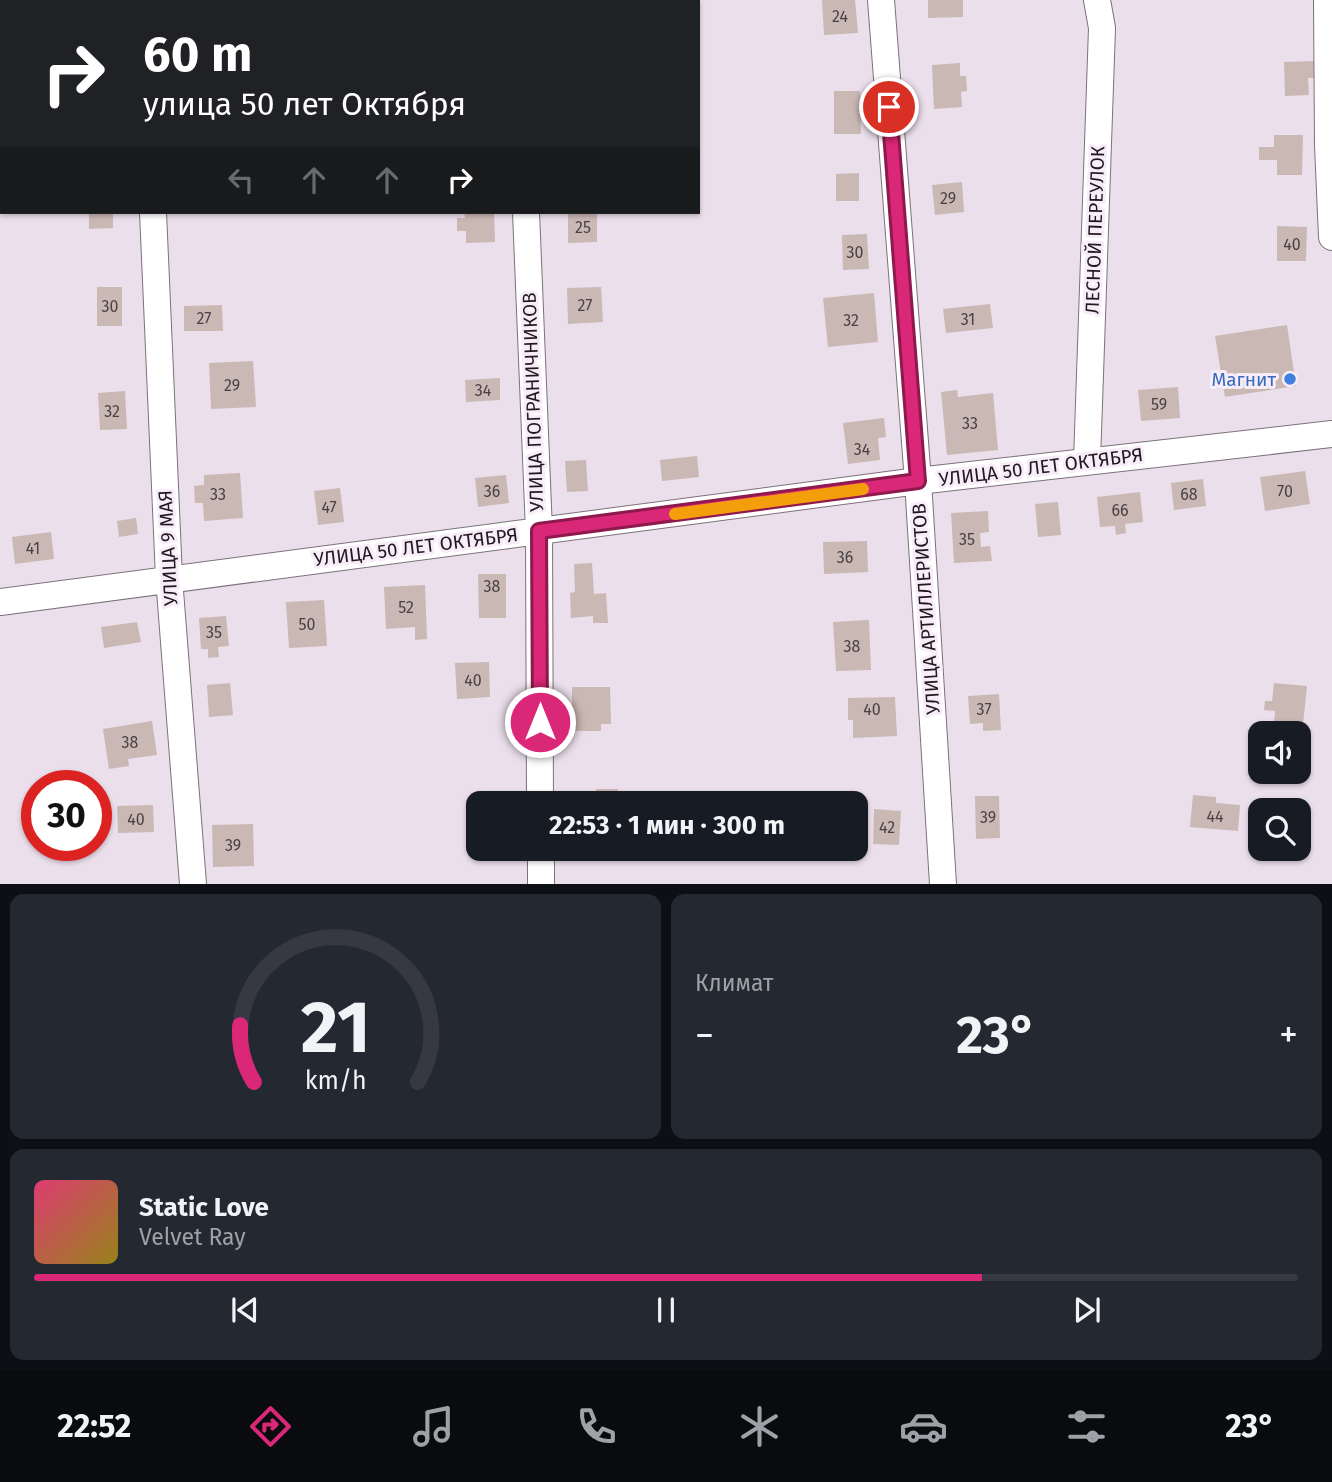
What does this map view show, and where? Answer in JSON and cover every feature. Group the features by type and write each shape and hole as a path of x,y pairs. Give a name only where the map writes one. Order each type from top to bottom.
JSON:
{"street":[{"name":"УЛИЦА АРТИЛЛЕРИСТОВ","path":"881,0 918,481 943,884"},
{"name":"ЛЕСНОЙ ПЕРЕУЛОК","path":"1087,461 1102,27 1097,0"},
{"path":"1327,0 1332,237"},
{"name":"УЛИЦА 9 МАЯ","path":"153,214 169,578 193,884"},
{"name":"УЛИЦА ПОГРАНИЧНИКОВ","path":"526,214 539,531 540,791"},
{"name":"УЛИЦА 50 ЛЕТ ОКТЯБРЯ","path":"0,602 918,481 1332,434"},
{"path":"541,861 541,884"}],"building":[{"path":"822,0 855,0 858,33 824,35"},
{"path":"928,0 963,0 963,17 928,18"},
{"path":"1315,61 1315,78 1308,78 1309,95 1285,96 1284,62"},
{"path":"960,63 960,76 966,76 967,91 961,92 962,107 934,109 932,65"},
{"path":"834,91 860,91 861,134 834,134"},
{"path":"1274,135 1303,135 1302,175 1277,175 1277,160 1259,160 1259,147 1274,147"},
{"path":"859,173 859,201 836,201 836,174"},
{"path":"962,182 964,212 935,215 932,185"},
{"path":"89,214 113,214 113,228 89,229"},
{"path":"464,214 494,214 495,242 466,243 466,231 457,231 457,218 465,218"},
{"path":"568,214 597,214 597,242 568,243"},
{"path":"1277,226 1307,227 1306,261 1277,261"},
{"path":"867,234 869,269 843,270 842,235"},
{"path":"97,287 122,287 122,326 97,326"},
{"path":"601,287 603,322 568,324 567,288"},
{"path":"874,293 878,342 828,347 823,298"},
{"path":"990,304 993,328 946,333 943,309"},
{"path":"222,305 223,331 184,331 184,306"},
{"path":"1287,325 1296,386 1225,397 1215,336"},
{"path":"253,361 256,407 211,409 209,363"},
{"path":"500,378 500,400 466,402 465,380"},
{"path":"1178,387 1180,418 1141,421 1138,390"},
{"path":"957,390 958,397 993,393 998,450 947,455 941,392"},
{"path":"125,391 127,429 100,430 98,393"},
{"path":"884,418 886,437 878,438 880,460 848,464 843,423"},
{"path":"697,456 699,477 662,481 660,460"},
{"path":"586,460 588,491 567,492 565,461"},
{"path":"1305,471 1310,504 1265,511 1260,477"},
{"path":"240,473 243,518 204,521 203,503 195,503 194,486 204,485 204,475"},
{"path":"506,475 509,503 478,507 475,478"},
{"path":"1203,479 1206,506 1174,510 1171,483"},
{"path":"340,488 344,522 318,525 314,491"},
{"path":"1140,492 1143,522 1125,524 1126,533 1116,535 1115,526 1100,527 1097,497"},
{"path":"1058,502 1061,535 1038,537 1035,504"},
{"path":"988,511 989,532 980,533 981,547 990,546 992,561 954,563 951,513"},
{"path":"136,518 138,534 119,537 117,521"},
{"path":"51,532 54,559 15,564 12,537"},
{"path":"867,541 868,572 824,574 823,542"},
{"path":"592,563 594,594 606,593 608,623 593,623 593,616 571,618 570,593 575,592 574,564"},
{"path":"478,574 506,574 506,618 479,618"},
{"path":"425,585 427,639 415,640 415,627 386,629 384,587"},
{"path":"324,600 327,646 289,648 286,602"},
{"path":"226,616 229,646 218,647 219,657 208,658 208,649 201,649 199,618"},
{"path":"869,620 871,670 836,671 833,622"},
{"path":"137,622 141,642 104,648 101,627"},
{"path":"489,662 490,697 457,699 455,663"},
{"path":"230,683 233,715 209,717 207,685"},
{"path":"1274,683 1307,686 1303,721 1274,721 1275,711 1264,710 1265,701 1272,701"},
{"path":"572,687 610,687 611,724 601,724 601,731 572,731"},
{"path":"999,694 1001,730 983,731 983,723 970,724 968,696"},
{"path":"895,697 897,736 853,738 853,720 848,720 848,698"},
{"path":"152,721 157,755 128,759 129,766 109,769 103,729"},
{"path":"596,789 618,789 618,791"},
{"path":"1193,795 1216,797 1216,803 1240,805 1238,831 1190,827"},
{"path":"975,796 999,796 1000,838 976,839"},
{"path":"153,805 154,832 118,833 117,806"},
{"path":"874,809 901,811 899,845 873,844"},
{"path":"253,824 254,866 213,867 212,825"}],"slow traffic":[{"path":"675,514 863,489"}],"place":[{"name":"Магнит","path":"1290,379"}],"route":[{"path":"540,722 539,531 918,481 889,107"}]}
